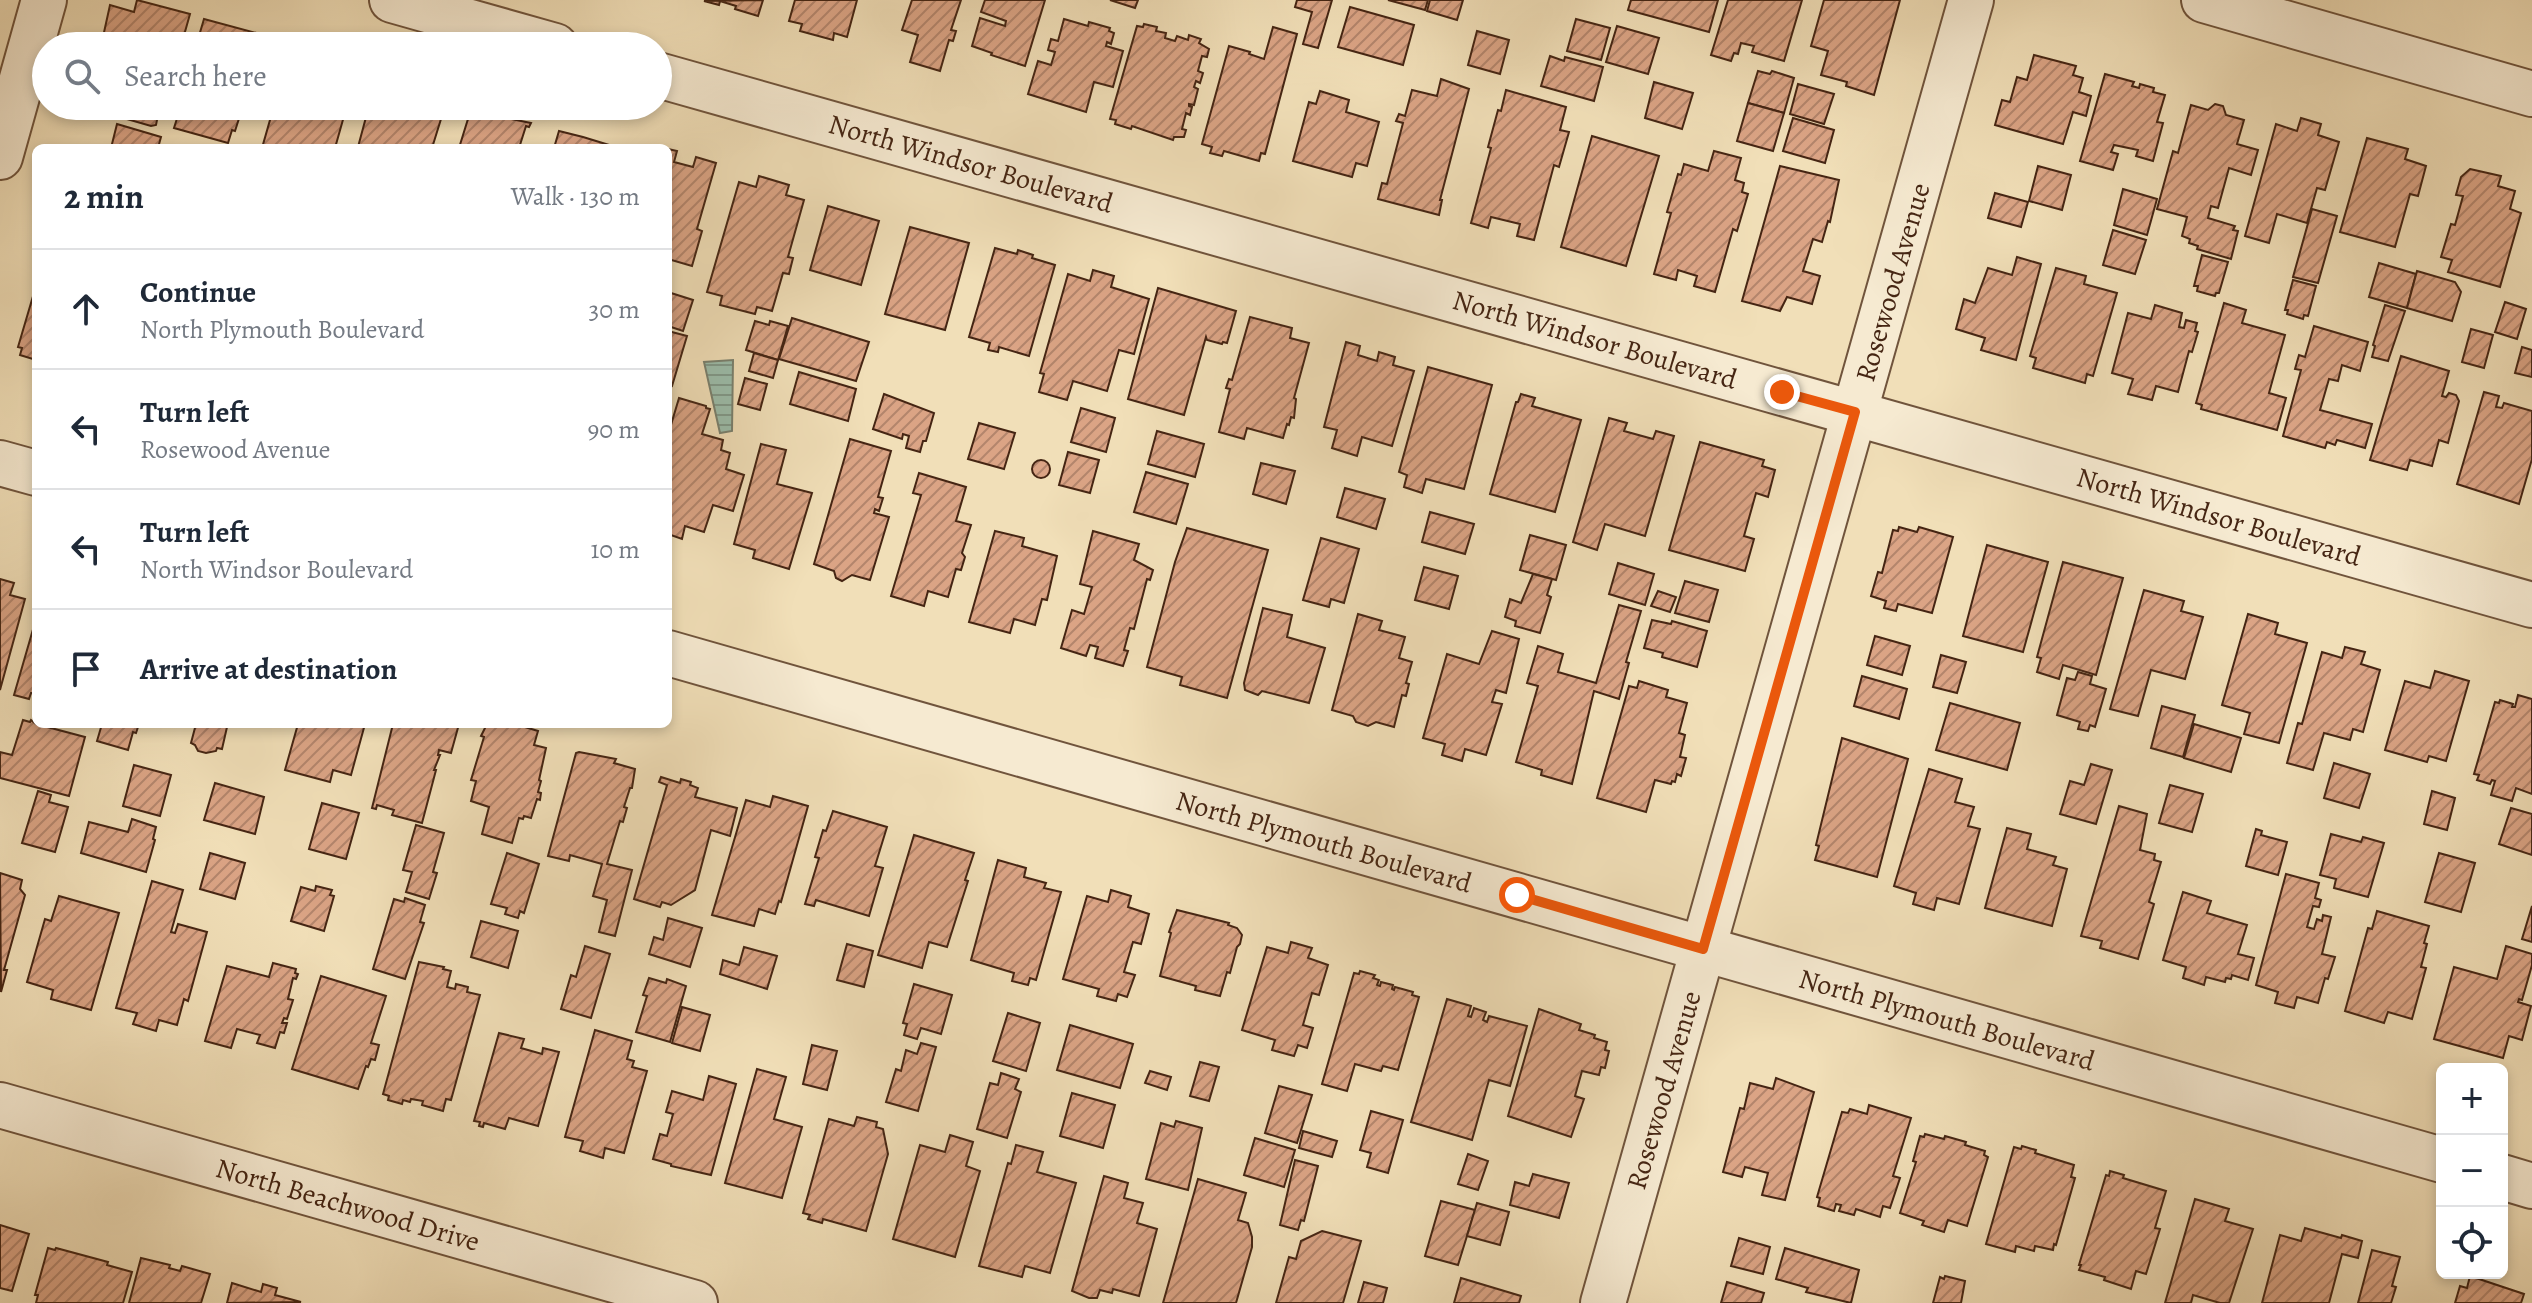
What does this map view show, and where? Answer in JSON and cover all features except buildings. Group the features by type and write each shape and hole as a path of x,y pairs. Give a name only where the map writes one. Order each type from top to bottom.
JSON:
{"street":[{"path":"35,32 44,0"},
{"path":"392,0 505,32"},
{"name":"Rosewood Avenue","path":"1603,1303 1971,0"},
{"path":"2204,0 2532,94"},
{"path":"0,157 32,43"},
{"name":"North Windsor Boulevard","path":"672,79 2532,605"},
{"path":"0,463 32,472"},
{"name":"North Plymouth Boulevard","path":"672,654 2436,1158"},
{"name":"North Beachwood Drive","path":"0,1105 695,1303"},
{"path":"2508,1179 2532,1186"}],"shaded area":[{"path":"733,360 732,431 720,433 704,362"}],"route":[{"path":"1517,895 1703,949 1855,412 1782,392"}]}
